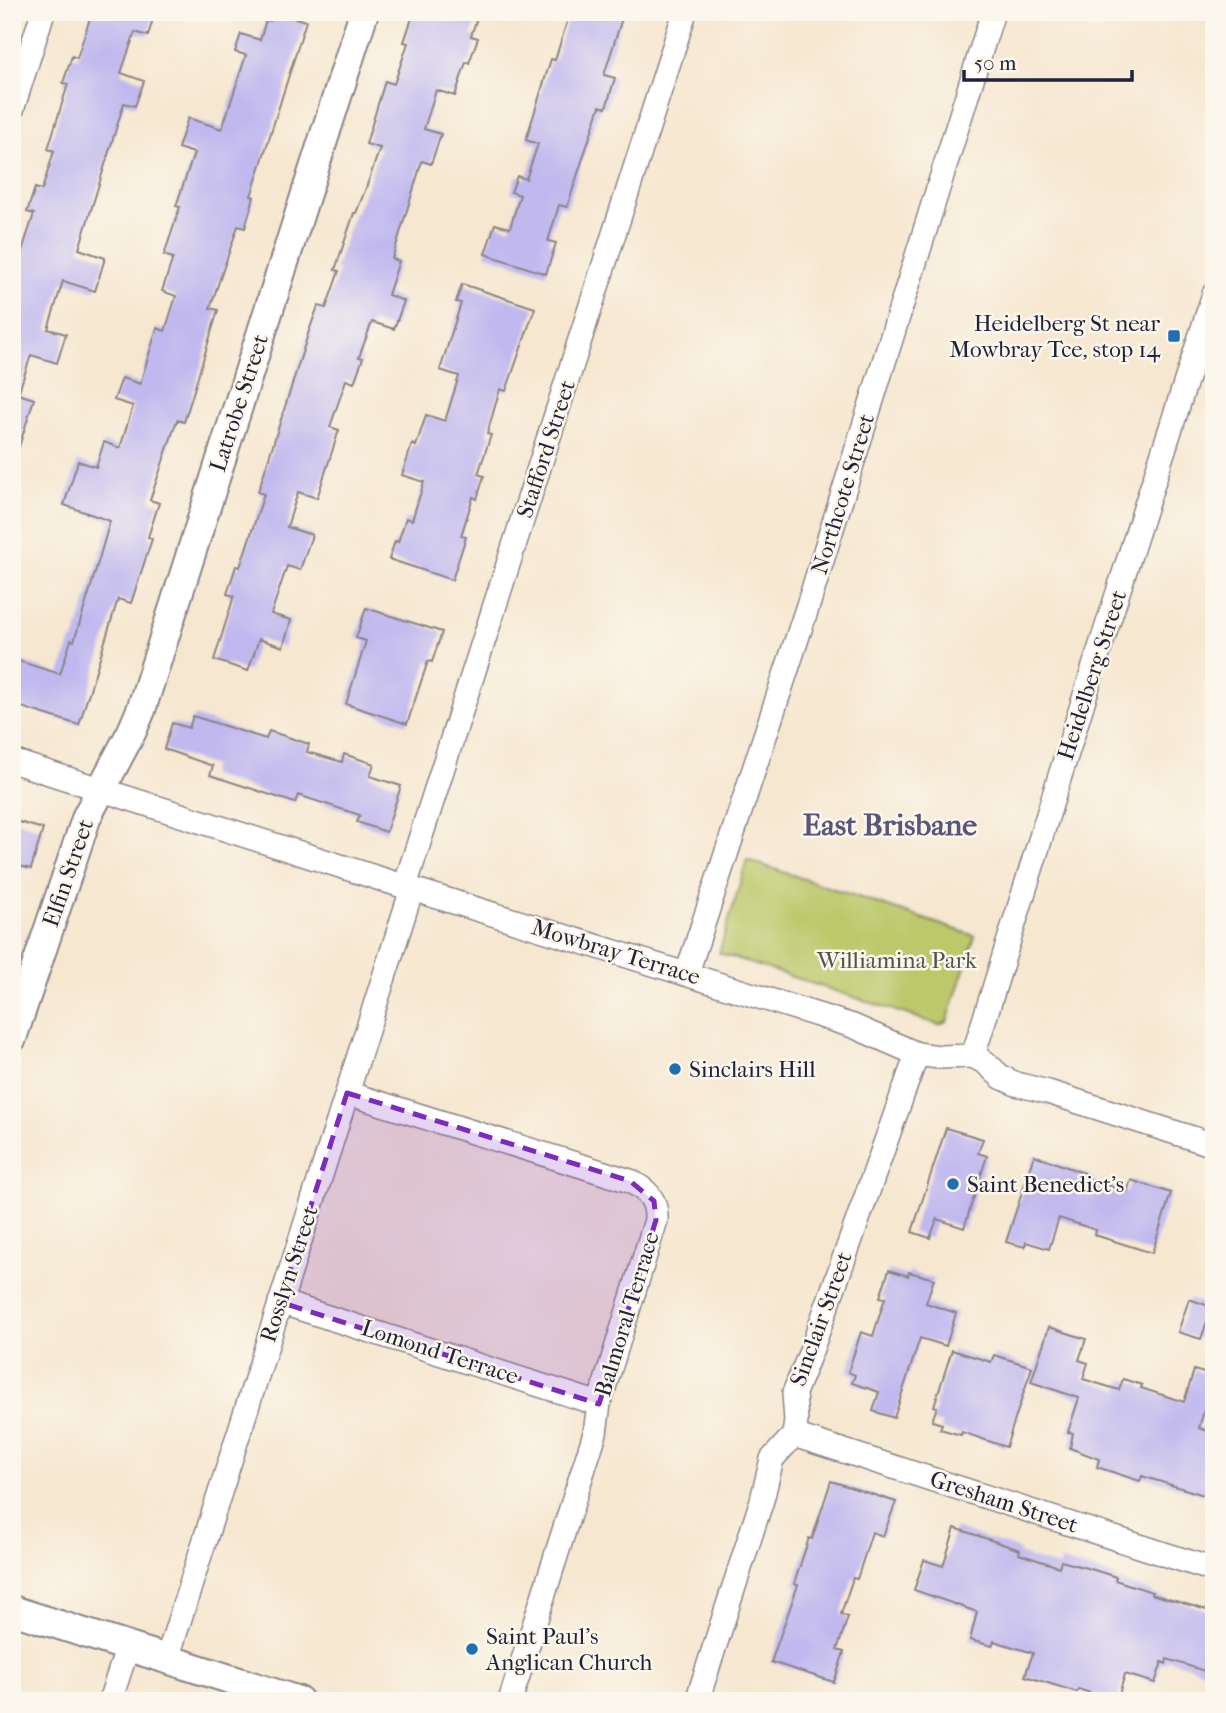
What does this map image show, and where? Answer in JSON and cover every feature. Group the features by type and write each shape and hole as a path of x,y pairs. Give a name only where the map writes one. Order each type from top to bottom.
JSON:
{"main road":[{"name":"Latrobe Street","path":"100,788 141,710 364,12"},
{"name":"Elfin Street","path":"12,1038 75,846 100,788"},
{"path":"12,1610 299,1701"}],"street":[{"path":"12,110 43,12"},
{"name":"Stafford Street","path":"409,888 685,12"},
{"name":"Northcote Street","path":"687,974 815,583 993,12"},
{"name":"Heidelberg Street","path":"973,1056 1214,295"},
{"name":"Mowbray Terrace","path":"12,761 853,1026 917,1054 939,1057 973,1056"},
{"name":"Rosslyn Street","path":"167,1659 347,1093 409,888"},
{"name":"Sinclair Street","path":"794,1434 794,1393 797,1381 811,1351 917,1054"},
{"path":"973,1056 1016,1084 1214,1145"},
{"name":"Balmoral Terrace","path":"347,1093 630,1181 646,1190 654,1201 656,1220 599,1404 595,1433 510,1701"},
{"name":"Lomond Terrace","path":"279,1302 599,1404"},
{"path":"697,1701 762,1500 769,1466 794,1434"},
{"name":"Gresham Street","path":"794,1434 1214,1570"},
{"path":"110,1701 128,1646"}],"highlighted area":[{"path":"347,1093 630,1181 654,1201 656,1220 599,1404 280,1302"}],"green space":[{"name":"Williamina Park","path":"747,860 975,936 947,1022 939,1025 719,953"}],"building":[{"path":"92,12 155,12 148,36 135,32 121,73 144,81 135,106 124,103 79,249 105,258 95,291 63,281 48,329 66,334 57,363 31,355 18,394 34,399 16,456 12,455 12,281 34,214 27,212 35,188 42,190 54,151 48,149 68,84 63,83 72,56 77,58"},
{"path":"273,12 306,21 251,196 254,197 245,228 238,226 210,308 218,310 184,422 177,420 150,500 159,503 148,537 152,539 131,603 118,599 79,725 12,704 12,659 60,674 90,590 110,521 64,505 78,461 96,467 104,442 120,448 133,406 114,400 122,378 140,384 157,328 165,331 176,296 162,291 173,258 164,255 180,207 176,206 194,153 178,148 188,118 222,129 246,55 235,52 241,34 260,40 266,20 270,21"},
{"path":"414,12 479,12 471,36 478,38 469,63 466,62 455,96 436,90 424,129 441,134 431,164 422,161 392,259 399,261 388,295 404,301 394,329 372,322 359,357 363,358 354,383 346,380 330,427 339,430 317,498 298,492 287,527 312,535 300,570 287,566 271,614 291,620 283,647 259,639 248,671 214,660 234,596 227,594 236,566 240,567 264,494 258,492 309,331 318,306 326,308 339,271 335,270 354,213 380,148 366,144 385,81 394,84 408,43 404,42"},
{"path":"570,12 624,12 604,75 615,78 606,108 600,106 567,207 559,205 548,241 556,243 546,274 485,254 495,224 510,228 520,195 511,192 517,176 526,179 538,144 526,140 551,59 555,60"},
{"path":"462,284 535,308 506,391 500,389 487,434 491,435 478,474 484,476 477,499 473,497 461,536 466,537 452,580 389,559 406,518 412,520 424,482 402,475 412,444 416,446 426,415 445,421 459,376 440,370 461,303 456,302"},
{"path":"366,608 442,632 432,662 428,661 407,724 346,704 366,641 356,638"},
{"path":"193,716 266,739 269,731 309,744 307,752 342,762 344,754 374,764 370,776 401,786 386,832 357,822 360,815 298,795 295,803 210,775 213,766 164,749 172,723 189,728"},
{"path":"12,820 43,829 31,869 12,864"},
{"name":"Saint Benedict's","path":"946,1128 983,1139 978,1153 987,1156 964,1228 937,1219 930,1238 912,1232"},
{"path":"1034,1155 1089,1175 1088,1179 1127,1192 1131,1180 1171,1193 1152,1253 1095,1235 1096,1230 1059,1218 1049,1249 1026,1242 1025,1247 1006,1242"},
{"path":"889,1270 908,1276 909,1272 934,1279 926,1303 956,1313 946,1346 920,1338 894,1418 873,1411 879,1392 852,1383 855,1375 848,1372 861,1332 873,1336 885,1298 880,1297"},
{"path":"1189,1299 1212,1307 1201,1339 1178,1332"},
{"path":"1049,1327 1086,1339 1079,1360 1088,1363 1083,1379 1119,1390 1123,1379 1184,1402 1194,1370 1214,1376 1199,1428 1214,1433 1214,1476 1207,1496 1142,1476 1140,1481 1097,1467 1099,1459 1070,1448 1073,1433 1068,1432 1079,1398 1031,1382"},
{"path":"952,1350 991,1362 994,1355 1032,1367 1006,1447 962,1432 961,1435 940,1429 942,1424 932,1421 937,1407 934,1406"},
{"path":"831,1481 896,1502 883,1536 872,1532 857,1579 853,1578 841,1614 848,1617 837,1650 844,1652 834,1682 771,1662 798,1585 794,1584 809,1538 812,1539"},
{"path":"955,1528 1020,1550 1019,1554 1059,1567 1061,1561 1094,1570 1152,1592 1151,1594 1214,1612 1214,1674 1167,1659 1166,1664 1162,1662 1155,1683 1125,1674 1117,1701 1025,1676 1033,1653 994,1641 992,1646 970,1640 977,1612 914,1590 924,1560 943,1566"}],"place":[{"name":"Heidelberg St near Mowbray Tce, stop 14","path":"1174,336"},
{"name":"Sinclairs Hill","path":"675,1069"},
{"name":"Saint Benedict's","path":"953,1184"},
{"name":"Saint Paul's Anglican Church","path":"472,1649"}],"district":[{"name":"East Brisbane","path":"890,825"}]}
